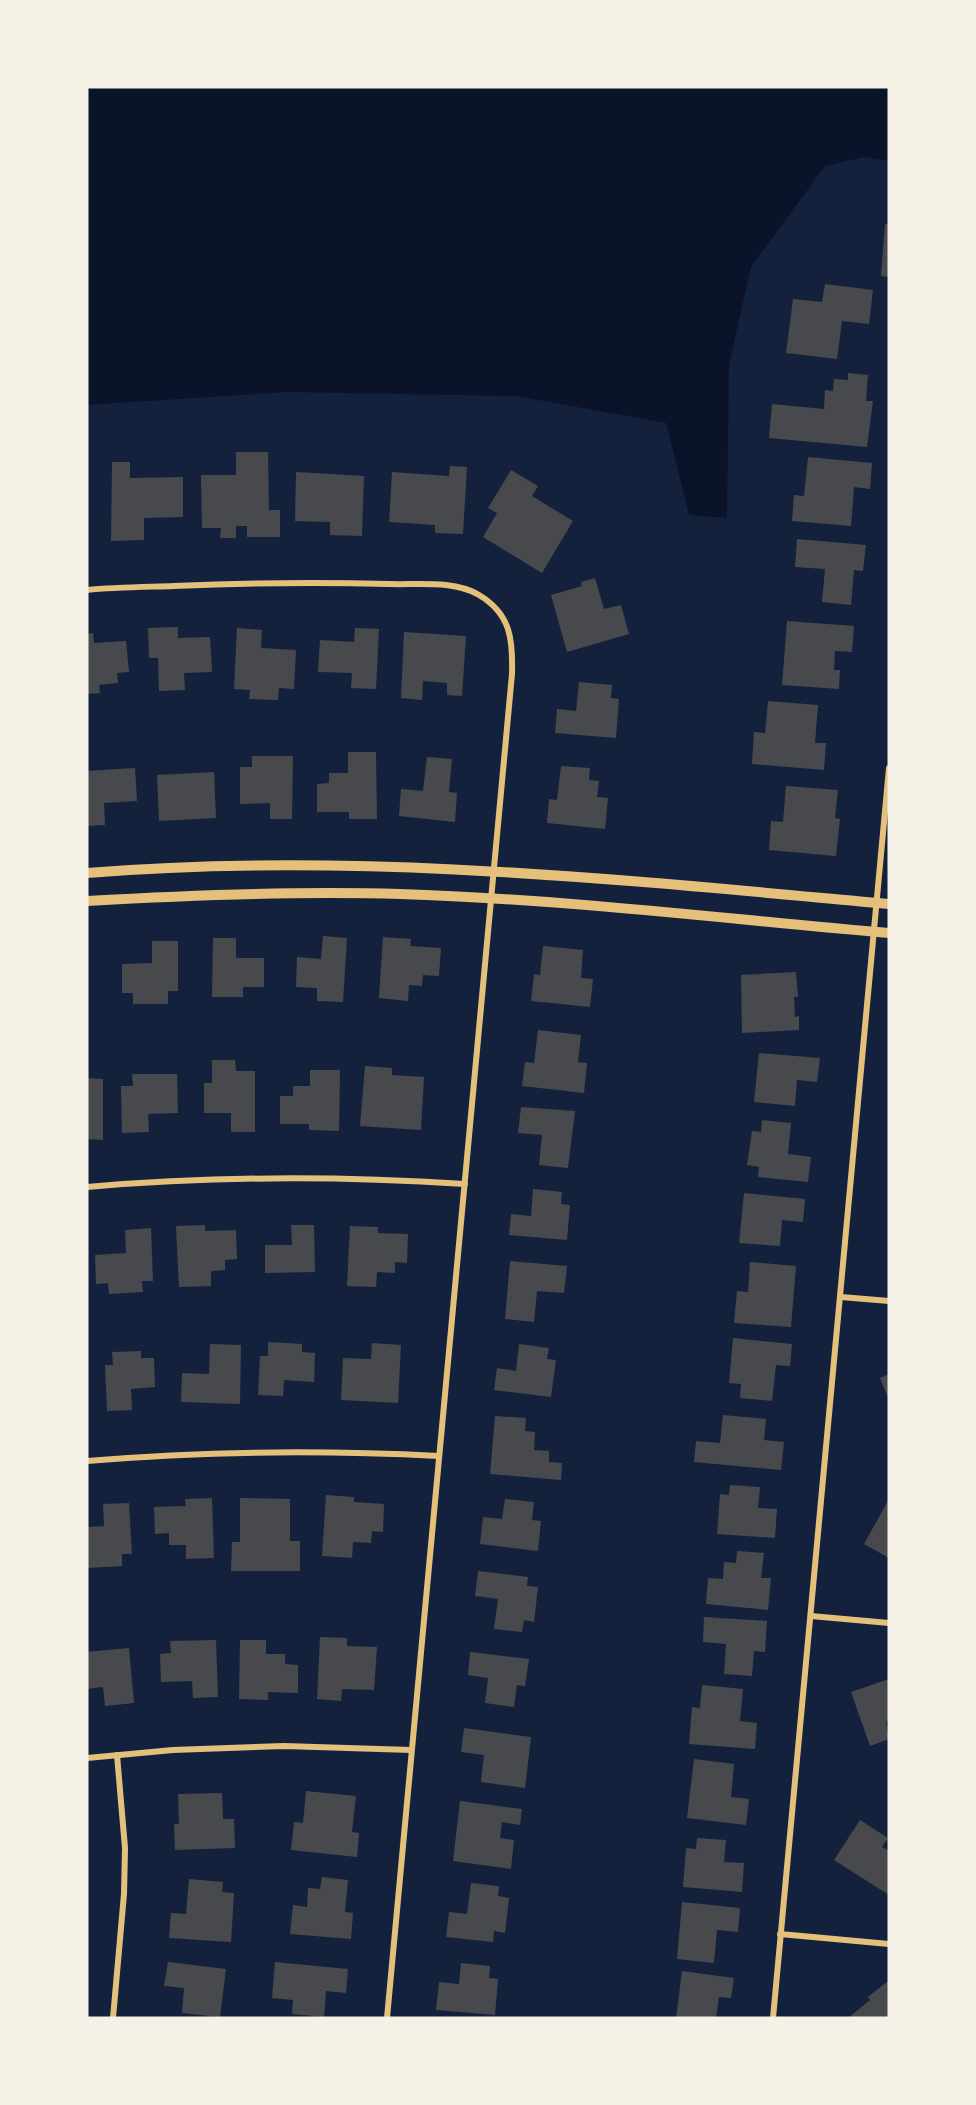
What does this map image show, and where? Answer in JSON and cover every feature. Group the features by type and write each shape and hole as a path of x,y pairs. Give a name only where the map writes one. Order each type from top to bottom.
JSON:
{"street":[{"path":"87,590 218,584 398,584 453,587 477,594 496,608 509,628 513,650 494,871 387,2018"},
{"path":"773,2018 875,932 883,903 889,768"},
{"path":"87,873 209,866 314,864 494,871 883,903"},
{"path":"87,901 282,893 400,894 491,899 889,933"},
{"path":"87,1187 142,1182 244,1178 338,1178 465,1184"},
{"path":"841,1297 889,1301"},
{"path":"87,1461 165,1454 243,1451 347,1451 439,1456"},
{"path":"811,1616 889,1623"},
{"path":"87,1758 173,1750 284,1746 411,1750"},
{"path":"113,2018 125,1871 117,1755"},
{"path":"780,1934 889,1944"}],"water":[{"path":"87,87 889,87 889,161 864,157 825,166 751,267 729,366 727,518 689,515 666,423 516,396 288,392 87,405"}],"building":[{"path":"885,224 889,224 889,277 881,276"},
{"path":"825,284 873,290 869,324 842,321 837,359 786,353 793,299 822,302"},
{"path":"848,373 868,375 866,401 873,401 867,447 769,438 772,404 824,409 825,390 833,391 834,379 848,380"},
{"path":"236,452 268,452 269,510 280,510 280,537 247,537 247,526 236,526 236,538 220,538 221,528 202,528 201,475 236,475"},
{"path":"808,457 872,463 870,489 854,487 851,526 792,521 794,495 804,496"},
{"path":"112,462 130,462 130,478 183,477 183,517 144,518 144,540 111,541"},
{"path":"450,466 467,467 463,534 435,533 435,525 389,522 392,472 449,476"},
{"path":"511,470 538,486 532,496 573,521 542,573 483,537 497,513 488,508"},
{"path":"296,472 364,476 362,536 330,535 330,522 295,521"},
{"path":"797,539 866,545 863,571 854,570 851,605 822,602 825,569 795,567"},
{"path":"595,578 604,609 621,605 629,634 567,652 551,595 582,586 581,582"},
{"path":"787,621 854,626 852,652 835,651 834,670 840,670 839,689 782,685"},
{"path":"178,627 178,638 210,637 212,672 184,673 185,690 159,691 158,658 149,658 148,628"},
{"path":"237,628 262,630 261,648 296,650 294,689 279,688 278,700 249,699 250,690 234,689"},
{"path":"355,628 379,629 376,689 351,688 352,673 318,672 320,640 354,642"},
{"path":"404,632 466,636 462,696 447,695 447,683 423,681 422,700 401,698"},
{"path":"93,633 94,643 126,641 129,672 117,673 118,683 99,685 100,693 87,694 87,634"},
{"path":"579,682 612,685 611,698 619,699 616,738 555,733 557,709 576,711"},
{"path":"768,701 818,705 815,743 826,743 824,770 752,764 754,732 765,733"},
{"path":"348,752 376,752 377,819 349,819 349,812 317,812 317,784 329,783 329,773 348,773"},
{"path":"252,756 293,756 292,819 270,819 270,803 240,804 240,767 252,767"},
{"path":"427,757 452,759 449,792 457,793 455,822 399,816 401,789 423,791"},
{"path":"561,766 590,768 589,780 599,781 597,797 608,798 605,829 547,823 549,799 557,800"},
{"path":"135,768 137,801 104,803 105,825 87,826 87,771"},
{"path":"214,772 216,818 159,821 157,775"},
{"path":"786,786 838,790 835,818 840,819 836,856 769,850 771,821 783,822"},
{"path":"323,936 347,938 343,1002 317,1001 317,988 296,987 297,957 321,959"},
{"path":"383,937 411,939 410,946 441,948 439,976 423,975 422,986 409,985 408,1001 379,998"},
{"path":"213,938 236,938 236,958 264,958 264,987 243,987 243,997 212,997"},
{"path":"152,941 178,941 178,991 168,991 168,1004 133,1004 133,993 122,993 122,964 152,963"},
{"path":"543,946 583,950 581,978 593,979 590,1007 531,1001 534,974 540,975"},
{"path":"796,972 798,997 794,997 795,1017 799,1016 799,1030 742,1033 741,975"},
{"path":"538,1030 581,1035 578,1062 587,1063 584,1093 522,1086 525,1062 534,1063"},
{"path":"759,1053 820,1058 817,1082 797,1080 795,1106 754,1102"},
{"path":"212,1060 235,1060 236,1071 255,1071 255,1132 231,1132 231,1113 204,1113 204,1083 212,1083"},
{"path":"365,1066 392,1068 392,1075 424,1077 421,1130 360,1126"},
{"path":"310,1070 340,1070 339,1131 309,1130 309,1124 280,1124 280,1096 293,1096 293,1086 310,1086"},
{"path":"132,1074 177,1074 178,1113 148,1114 149,1132 122,1133 121,1086 133,1086"},
{"path":"87,1078 103,1079 103,1140 87,1139"},
{"path":"521,1107 575,1111 568,1168 539,1165 542,1135 518,1133"},
{"path":"762,1120 791,1123 788,1154 811,1157 808,1182 758,1177 759,1167 747,1165 752,1131 761,1132"},
{"path":"533,1189 562,1192 561,1204 570,1205 567,1240 509,1235 511,1214 531,1216"},
{"path":"744,1193 805,1199 803,1222 782,1220 780,1246 739,1243"},
{"path":"205,1225 205,1231 236,1230 237,1259 225,1260 225,1270 211,1271 211,1286 179,1287 176,1226"},
{"path":"291,1225 314,1225 315,1272 265,1273 265,1245 292,1245"},
{"path":"350,1226 378,1227 378,1233 408,1234 407,1263 395,1262 395,1273 377,1272 376,1287 347,1286"},
{"path":"151,1228 153,1281 142,1281 143,1292 109,1294 108,1283 96,1284 95,1255 126,1253 125,1230"},
{"path":"510,1261 567,1266 564,1293 537,1291 534,1322 505,1319"},
{"path":"750,1262 796,1266 791,1327 734,1323 737,1291 748,1292"},
{"path":"733,1338 792,1344 790,1366 776,1365 772,1401 740,1398 741,1384 729,1383"},
{"path":"268,1342 302,1344 302,1352 315,1353 314,1382 284,1380 283,1396 258,1395 260,1356 268,1356"},
{"path":"372,1343 401,1345 398,1403 341,1400 343,1358 371,1359"},
{"path":"210,1344 241,1345 240,1404 181,1402 182,1373 209,1374"},
{"path":"519,1344 549,1348 547,1359 556,1360 551,1397 494,1390 497,1368 516,1371"},
{"path":"141,1351 141,1358 154,1358 155,1387 131,1389 132,1410 107,1411 105,1365 113,1365 112,1352"},
{"path":"889,1374 889,1400 880,1378"},
{"path":"723,1415 766,1419 764,1440 784,1442 781,1470 694,1462 696,1441 720,1443"},
{"path":"495,1416 526,1418 525,1431 535,1432 534,1450 549,1451 549,1462 562,1463 561,1480 490,1474"},
{"path":"730,1485 760,1487 758,1508 777,1509 775,1538 717,1534 720,1494 729,1495"},
{"path":"326,1495 354,1497 354,1502 384,1504 383,1532 372,1531 371,1543 353,1542 352,1558 322,1556"},
{"path":"212,1498 214,1558 186,1559 186,1545 169,1545 169,1533 155,1534 154,1507 186,1506 185,1499"},
{"path":"240,1498 290,1499 290,1541 300,1541 300,1571 231,1571 232,1542 240,1542"},
{"path":"505,1499 534,1502 532,1520 541,1521 538,1551 480,1544 483,1517 502,1519"},
{"path":"889,1499 889,1558 864,1544"},
{"path":"129,1503 132,1554 122,1554 122,1566 87,1568 87,1527 104,1526 103,1504"},
{"path":"737,1551 764,1553 761,1578 771,1578 768,1610 706,1604 708,1578 723,1579 724,1562 736,1563"},
{"path":"478,1571 528,1577 527,1586 538,1587 534,1622 524,1620 522,1632 494,1629 498,1599 475,1596"},
{"path":"704,1617 767,1621 765,1652 754,1651 752,1676 724,1674 726,1644 703,1642"},
{"path":"320,1637 347,1638 347,1646 377,1647 374,1690 342,1689 341,1701 317,1699"},
{"path":"216,1640 218,1697 193,1698 192,1681 161,1682 160,1654 171,1653 170,1641"},
{"path":"240,1640 266,1640 266,1654 285,1654 285,1664 298,1665 298,1693 268,1692 268,1700 239,1699"},
{"path":"129,1648 134,1703 105,1706 103,1687 87,1689 87,1652"},
{"path":"470,1652 529,1659 525,1686 517,1685 514,1707 485,1703 488,1678 468,1675"},
{"path":"889,1679 889,1721 886,1722 889,1739 870,1746 851,1692"},
{"path":"702,1685 743,1689 740,1721 757,1723 755,1749 689,1744 692,1707 700,1708"},
{"path":"464,1728 531,1737 525,1788 481,1782 484,1755 461,1752"},
{"path":"694,1759 734,1764 731,1797 749,1799 746,1825 687,1818"},
{"path":"306,1791 356,1796 352,1832 359,1833 357,1857 291,1850 294,1822 303,1823"},
{"path":"222,1793 223,1819 234,1819 235,1848 175,1850 174,1824 179,1824 178,1794"},
{"path":"460,1801 522,1809 520,1825 502,1822 500,1838 514,1840 511,1869 453,1861"},
{"path":"860,1820 888,1838 882,1847 889,1851 889,1895 834,1860"},
{"path":"697,1838 726,1840 724,1862 744,1863 742,1892 683,1887 686,1848 696,1849"},
{"path":"322,1877 348,1880 345,1912 353,1913 351,1939 290,1934 293,1905 307,1907 308,1888 320,1889"},
{"path":"189,1879 223,1882 222,1892 234,1893 231,1942 169,1938 171,1913 186,1914"},
{"path":"471,1883 499,1886 498,1896 509,1898 505,1933 494,1931 493,1942 446,1937 449,1912 467,1914"},
{"path":"682,1902 740,1908 738,1932 717,1930 714,1963 677,1959"},
{"path":"168,1962 226,1969 220,2017 182,2013 184,1988 164,1986"},
{"path":"275,1962 348,1969 346,1993 326,1991 324,2017 292,2014 293,2000 272,1998"},
{"path":"461,1963 490,1966 489,1978 498,1979 495,2015 436,2010 439,1982 459,1984"},
{"path":"682,1971 734,1978 731,1998 719,1997 716,2018 676,2018"},
{"path":"888,1981 889,2018 848,2018 870,2000 868,1997"}]}
